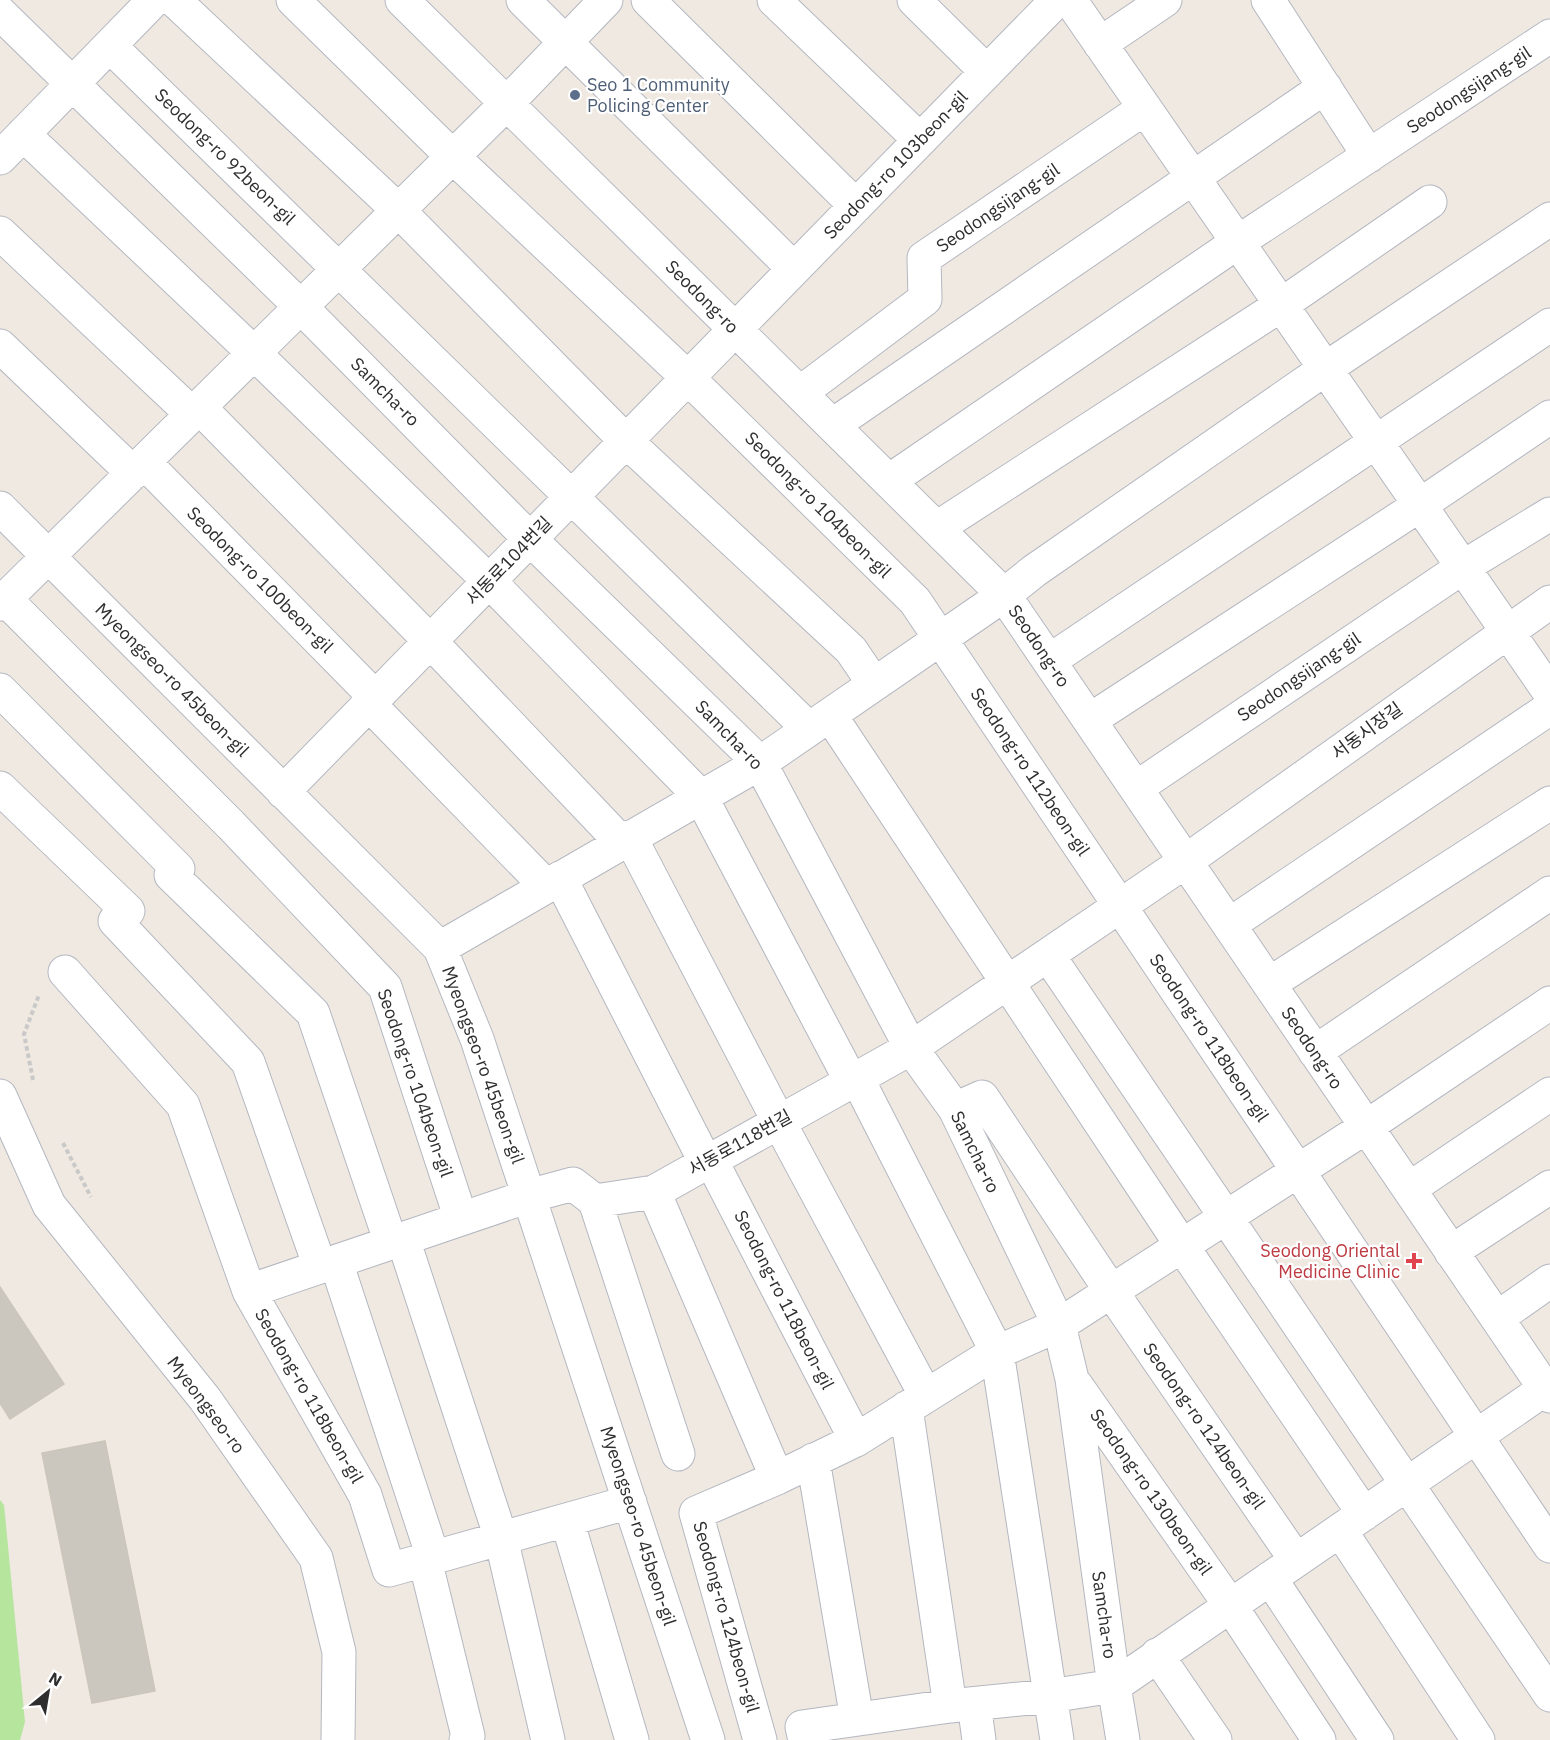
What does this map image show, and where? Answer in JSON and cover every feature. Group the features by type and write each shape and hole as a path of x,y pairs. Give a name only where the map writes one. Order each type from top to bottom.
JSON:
{"street":[{"path":"174,0 398,210 626,441 851,650 874,684"},
{"path":"293,0 453,157 688,378"},
{"name":"Seodong-ro","path":"402,0 1004,595 1451,1252 1548,1390"},
{"path":"523,0 794,269"},
{"path":"2,601 453,157 606,0"},
{"path":"648,0 856,206"},
{"path":"774,0 920,140"},
{"path":"914,0 987,72"},
{"name":"Seodong-ro 103beon-gil","path":"735,329 1057,0"},
{"path":"1070,0 1550,693"},
{"path":"1101,44 1165,0"},
{"path":"1268,0 1369,156"},
{"path":"0,158 110,46 136,6"},
{"name":"Samcha-ro","path":"0,13 301,307 530,539 760,763 911,1048 955,1109 1059,1325 1072,1379 1123,1740"},
{"name":"Seodongsijang-gil","path":"889,481 1238,243 1550,36"},
{"name":"Seodong-ro 92beon-gil","path":"110,46 340,268"},
{"path":"833,425 1324,87"},
{"name":"Seodongsijang-gil","path":"800,393 925,299 924,258 1145,108"},
{"path":"23,134 254,353 489,581 701,797 854,1080 997,1352 1057,1740"},
{"path":"936,528 1281,305 1430,202"},
{"path":"440,948 760,763 1325,369 1550,219"},
{"path":"0,233 196,411 430,641 626,840 779,1122 916,1402 962,1705 979,1740"},
{"path":"340,268 572,496 820,722 1008,982 1182,1245 1352,1522 1478,1740"},
{"path":"1049,662 1550,325"},
{"name":"서동로104번길","path":"283,792 735,329"},
{"path":"0,346 138,468"},
{"name":"Seodong-ro 104beon-gil","path":"688,378 915,601 940,639"},
{"path":"1090,720 1420,505 1550,417"},
{"name":"Seodong-ro 100beon-gil","path":"138,468 372,701"},
{"name":"Myeongseo-ro 45beon-gil","path":"0,508 440,948 477,1039 708,1740"},
{"name":"Seodongsijang-gil","path":"1136,788 1462,567 1550,514"},
{"name":"Seodong-ro 104beon-gil","path":"2,601 231,825 385,987 461,1219"},
{"name":"서동시장길","path":"1186,861 1550,602"},
{"name":"Seodong-ro 112beon-gil","path":"940,639 1120,906"},
{"path":"0,690 313,1013 397,1241 501,1538 548,1740"},
{"path":"372,701 553,882 708,1161"},
{"path":"1229,925 1550,708"},
{"path":"0,788 122,916 248,1062 328,1265 429,1559 468,1736 466,1740"},
{"path":"1269,984 1550,803"},
{"name":"서동로118번길","path":"595,1201 654,1192 911,1048 1186,861"},
{"path":"1315,1052 1550,893"},
{"name":"Seodong-ro 118beon-gil","path":"1120,906 1298,1171"},
{"path":"1048,955 1550,1695"},
{"path":"65,972 183,1105 249,1291 529,1196 573,1184 595,1201 678,1454"},
{"path":"1366,1127 1550,1003"},
{"path":"1409,1189 1550,1094"},
{"name":"Myeongseo-ro","path":"0,1096 49,1205 205,1399 316,1558 339,1652 338,1740"},
{"name":"Seodong-ro 124beon-gil","path":"955,1109 982,1097 1111,1292 1283,1569"},
{"name":"Seodong-ro 124beon-gil","path":"760,1740 696,1513 856,1440 997,1352 1059,1325 1366,1127"},
{"name":"Seodong-ro 118beon-gil","path":"708,1161 856,1440"},
{"path":"1298,1171 1550,1546"},
{"path":"1451,1252 1550,1186"},
{"path":"654,1192 777,1478"},
{"path":"1497,1318 1550,1281"},
{"name":"Seodong-ro 118beon-gil","path":"249,1291 365,1495 389,1570 429,1559"},
{"name":"Seodong-ro 130beon-gil","path":"1072,1379 1230,1605 1319,1740"},
{"path":"805,1740 802,1727 857,1719 891,1727 962,1705 1050,1696 1114,1686 1477,1435 1548,1390"},
{"path":"813,1460 857,1719"},
{"path":"429,1559 630,1502"},
{"path":"567,1520 632,1740"},
{"path":"1283,1569 1377,1740"},
{"path":"1157,1655 1215,1740"}],"green space":[{"path":"0,1500 4,1505 25,1722 20,1740 0,1740"}],"building":[{"path":"0,1287 64,1384 10,1419 0,1403"},
{"path":"105,1441 155,1691 92,1703 42,1453"}],"place":[{"name":"Seo 1 Community Policing Center","path":"575,95"},
{"name":"Seodong Oriental Medicine Clinic","path":"1414,1261"}]}
